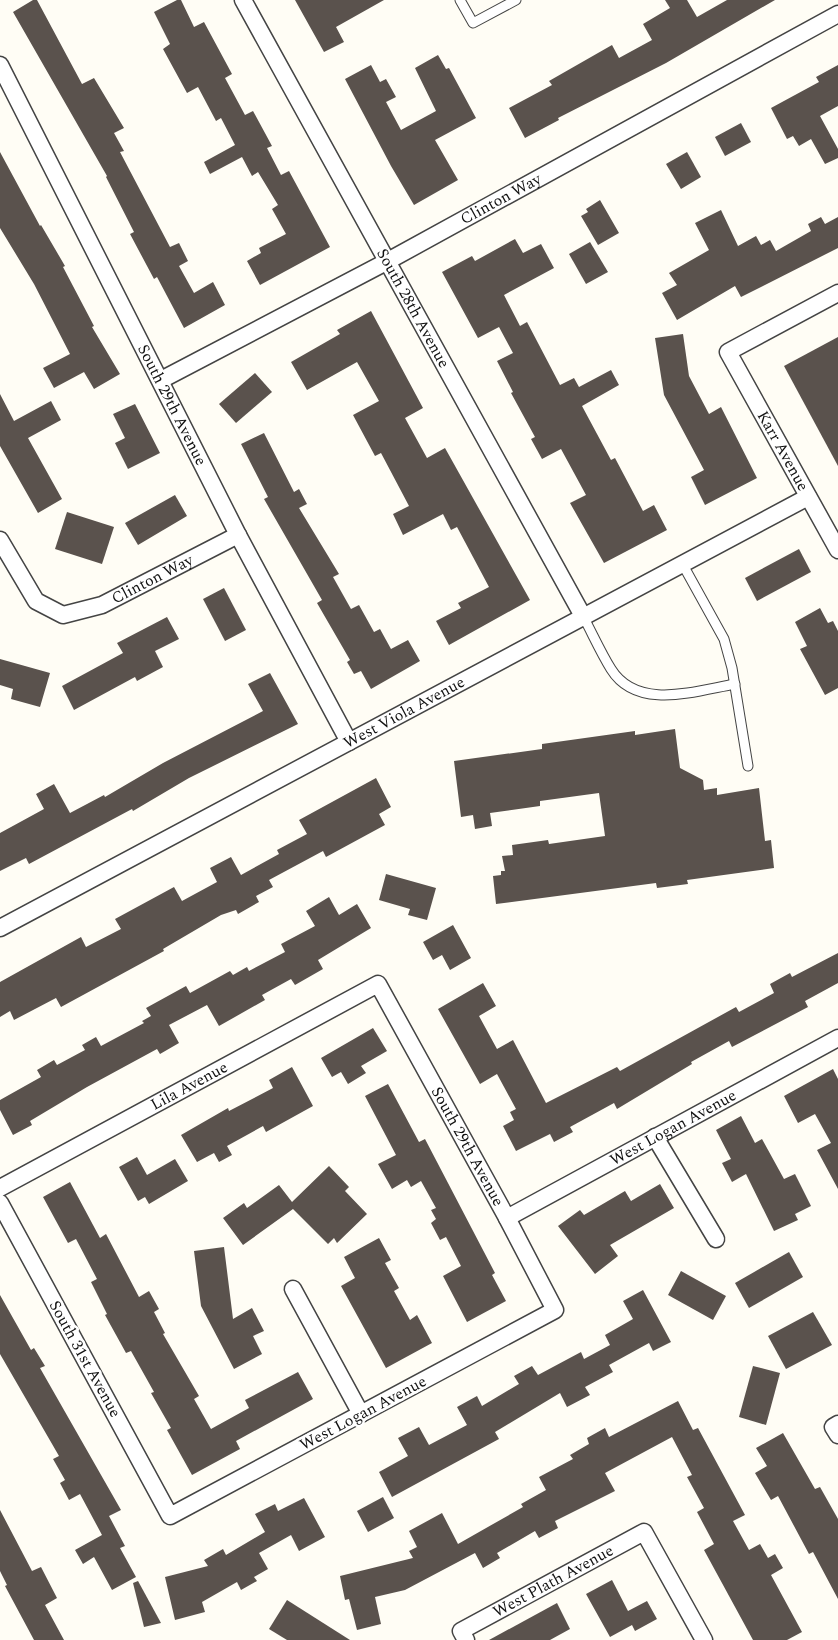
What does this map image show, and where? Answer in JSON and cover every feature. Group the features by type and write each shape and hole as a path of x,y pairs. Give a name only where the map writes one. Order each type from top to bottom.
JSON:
{"street":[{"name":"South 28th Avenue","path":"243,0 584,618"},
{"name":"Clinton Way","path":"161,380 386,262 838,14"},
{"name":"South 29th Avenue","path":"0,66 238,535 349,742"},
{"name":"Karr Avenue","path":"838,293 728,352 838,550"},
{"name":"West Viola Avenue","path":"0,928 808,497"},
{"name":"Clinton Way","path":"0,540 36,601 63,615 102,605 238,535"},
{"name":"South 29th Avenue","path":"378,984 507,1218 555,1310"},
{"name":"Lila Avenue","path":"0,1188 378,984"},
{"name":"West Logan Avenue","path":"507,1218 838,1038"},
{"path":"655,1137 716,1239"},
{"name":"South 31st Avenue","path":"0,1203 170,1516"},
{"path":"293,1289 361,1414"},
{"name":"West Logan Avenue","path":"170,1516 555,1310"},
{"name":"West Plath Avenue","path":"464,1635 644,1532 704,1640"}],"lane":[{"path":"460,0 473,23 516,0"},
{"path":"683,565 724,639 735,684 748,766"},
{"path":"584,618 612,671 625,685 645,694 673,694 735,684"}],"building":[{"path":"33,0 37,0 82,84 94,78 124,128 114,133 124,151 120,152 170,247 179,243 188,261 179,266 194,293 213,282 225,305 184,328 157,277 154,279 130,234 134,232 107,176 13,12"},
{"path":"177,0 181,0 194,27 204,22 232,74 225,78 245,115 253,111 272,146 267,148 281,175 289,171 330,247 260,285 247,261 261,253 259,248 286,234 272,209 278,205 258,172 252,176 242,157 210,174 204,162 235,145 221,118 216,121 198,87 187,93 163,49 170,44 154,12"},
{"path":"295,0 384,0 336,27 344,42 324,52"},
{"path":"665,0 687,0 697,17 727,0 775,0 666,63 558,118 559,120 525,138 509,108 552,85 549,81 612,45 619,58 652,40 643,24 670,8"},
{"path":"438,55 446,69 449,68 476,118 435,140 458,180 414,205 345,79 371,65 380,82 386,79 396,97 386,102 401,130 436,111 415,68"},
{"path":"838,65 838,106 820,116 838,149 838,158 825,164 811,139 799,146 793,136 787,139 771,108 819,82 816,77"},
{"path":"741,123 751,142 725,156 715,137"},
{"path":"0,152 40,226 65,266 63,267 94,326 92,327 120,374 94,389 84,372 54,388 43,368 70,354 34,284 0,228"},
{"path":"687,152 701,177 681,189 666,164"},
{"path":"600,200 619,233 598,245 581,216 588,212 586,209"},
{"path":"721,210 738,246 756,236 761,245 770,240 776,251 811,231 808,224 821,217 825,224 838,217 838,248 741,297 735,286 677,320 662,293 677,285 669,273 709,250 695,223"},
{"path":"515,239 523,253 541,244 554,268 504,295 520,326 527,322 560,385 574,378 579,387 611,370 619,385 582,406 611,460 615,458 643,511 654,505 667,530 604,563 570,503 586,495 561,449 542,459 531,439 535,437 511,393 513,392 497,361 513,353 499,327 478,338 442,272 472,256 475,261"},
{"path":"590,242 608,272 586,284 569,254"},
{"path":"371,311 423,408 405,418 427,458 445,448 530,600 449,645 436,621 461,608 458,603 489,587 457,527 451,530 443,514 403,535 393,514 409,506 381,453 375,456 353,415 379,401 357,362 307,390 291,362 340,334 337,330"},
{"path":"683,334 689,376 709,414 721,407 757,478 705,505 691,477 704,470 664,395 655,338"},
{"path":"838,337 838,466 784,366"},
{"path":"255,373 272,392 236,423 219,404"},
{"path":"0,394 14,421 51,401 61,420 28,438 62,499 38,513 0,446"},
{"path":"135,404 160,453 128,469 115,443 125,438 113,414"},
{"path":"264,433 294,492 299,489 307,504 299,508 339,574 333,577 351,609 359,605 374,632 380,629 391,649 408,640 420,661 371,689 361,671 354,674 347,662 350,660 317,603 322,600 264,499 268,497 241,444"},
{"path":"175,495 187,516 138,545 125,523"},
{"path":"67,512 114,527 102,564 55,549"},
{"path":"799,549 811,572 757,601 745,578"},
{"path":"224,588 246,630 225,641 203,599"},
{"path":"820,608 828,623 833,621 838,631 838,688 825,695 800,649 807,646 795,622"},
{"path":"167,617 179,639 155,651 163,667 137,681 135,677 74,710 62,686 123,653 117,643"},
{"path":"0,659 50,673 40,707 11,699 13,689 0,685"},
{"path":"270,673 298,724 189,778 133,811 132,809 29,864 26,858 0,871 0,833 44,809 36,794 54,784 70,813 104,795 105,797 163,763 263,711 248,684"},
{"path":"675,729 680,768 703,780 704,790 717,788 717,795 759,788 765,841 771,840 774,868 687,880 688,884 657,888 656,883 496,904 493,876 501,875 501,871 505,871 502,856 513,855 512,845 548,840 549,844 605,836 599,793 540,801 540,806 490,813 492,826 475,829 473,815 461,817 454,761 542,749 542,744 635,731 635,735"},
{"path":"376,778 391,807 379,814 385,825 326,857 323,851 269,880 273,887 256,896 259,902 238,914 236,910 221,915 163,949 164,951 61,1007 56,998 14,1020 10,1011 0,1017 0,982 81,937 86,947 121,929 115,919 174,887 182,901 217,882 210,868 231,857 241,875 279,854 277,850 307,834 299,820"},
{"path":"386,874 436,888 427,920 408,915 410,909 379,900"},
{"path":"329,897 339,915 357,904 371,928 318,960 323,969 295,985 291,979 262,995 265,1000 219,1026 207,1005 169,1025 179,1043 160,1054 157,1049 87,1087 30,1121 32,1125 13,1135 0,1110 0,1100 41,1077 37,1070 54,1060 57,1065 85,1050 82,1045 96,1037 101,1046 144,1023 142,1021 151,1016 146,1008 186,986 190,993 230,971 233,975 247,967 249,971 285,952 281,944 315,926 306,911"},
{"path":"453,925 471,958 450,970 442,955 433,960 423,942"},
{"path":"838,953 838,983 805,1001 808,1007 732,1047 729,1041 691,1062 692,1064 617,1109 614,1103 570,1127 573,1132 554,1142 550,1134 516,1151 503,1126 514,1120 510,1112 516,1109 497,1074 480,1084 438,1009 483,983 496,1006 479,1016 497,1049 513,1040 546,1103 617,1067 620,1071 736,1007 739,1012 774,993 770,984 790,973 792,977"},
{"path":"373,1028 387,1051 361,1066 366,1073 348,1084 341,1072 332,1077 321,1058"},
{"path":"292,1067 313,1106 266,1132 263,1126 227,1146 232,1155 219,1162 214,1153 197,1162 181,1135 228,1108 229,1111 273,1088 269,1080"},
{"path":"833,1069 838,1079 838,1189 817,1150 831,1143 815,1114 798,1123 784,1096"},
{"path":"388,1084 419,1142 425,1139 495,1273 492,1275 506,1301 467,1322 443,1276 461,1266 446,1237 440,1240 431,1223 436,1219 431,1210 436,1208 421,1181 411,1187 407,1180 392,1189 378,1164 396,1155 365,1096"},
{"path":"741,1116 755,1143 762,1139 784,1179 795,1174 811,1206 795,1214 798,1220 774,1231 746,1174 732,1182 722,1163 731,1159 716,1130"},
{"path":"137,1157 147,1175 175,1159 188,1181 149,1204 145,1197 138,1201 119,1167"},
{"path":"329,1166 349,1187 345,1191 367,1214 337,1243 334,1238 328,1244 293,1209 243,1245 223,1218 244,1203 247,1208 279,1185 292,1202"},
{"path":"70,1182 100,1238 106,1234 139,1297 149,1291 159,1309 154,1312 165,1333 163,1334 199,1396 194,1399 211,1429 249,1408 245,1400 298,1372 313,1399 236,1441 240,1449 192,1475 167,1430 171,1428 151,1393 154,1392 131,1351 126,1353 105,1315 107,1314 91,1282 97,1279 76,1239 68,1243 43,1197"},
{"path":"660,1184 674,1208 610,1245 618,1256 595,1274 558,1226 580,1210 584,1215 625,1191 631,1201"},
{"path":"379,1238 391,1260 385,1263 399,1288 394,1291 410,1320 417,1315 432,1343 386,1368 341,1286 355,1278 344,1257"},
{"path":"224,1247 233,1319 252,1308 264,1331 253,1336 262,1354 234,1369 201,1306 194,1251"},
{"path":"789,1252 803,1277 749,1308 735,1283"},
{"path":"681,1271 726,1296 713,1320 668,1295"},
{"path":"643,1290 671,1342 653,1351 649,1343 609,1365 613,1372 585,1387 590,1395 567,1407 560,1393 495,1432 499,1439 392,1497 379,1472 408,1456 398,1438 419,1427 429,1445 467,1425 457,1407 477,1396 482,1406 519,1384 514,1376 532,1366 538,1375 581,1352 584,1359 610,1345 605,1335 633,1319 623,1301"},
{"path":"0,1295 31,1350 34,1348 45,1366 40,1368 121,1510 109,1516 125,1546 120,1548 136,1577 112,1590 94,1557 83,1564 75,1550 102,1535 80,1494 69,1500 60,1483 65,1480 53,1459 59,1456 0,1354"},
{"path":"813,1312 832,1345 786,1369 768,1336"},
{"path":"753,1366 780,1373 766,1425 739,1417"},
{"path":"678,1401 693,1430 698,1428 745,1515 733,1521 749,1550 760,1544 768,1558 775,1554 783,1568 771,1575 802,1632 787,1640 753,1640 704,1550 714,1544 697,1512 704,1508 687,1477 692,1475 672,1437 605,1473 615,1491 555,1521 558,1528 539,1538 535,1531 497,1553 500,1558 483,1568 475,1553 405,1590 375,1597 381,1624 357,1630 349,1599 345,1600 340,1576 413,1558 409,1551 417,1547 409,1531 442,1513 458,1544 523,1507 521,1504 546,1490 539,1477 573,1459 570,1455 589,1444 587,1438 605,1428 609,1437"},
{"path":"783,1433 815,1489 820,1487 838,1519 838,1599 813,1552 809,1554 778,1496 771,1500 755,1473 767,1466 756,1448"},
{"path":"383,1497 394,1518 368,1532 357,1511"},
{"path":"304,1498 325,1537 299,1551 291,1535 259,1553 268,1569 254,1577 257,1581 241,1590 237,1582 202,1602 205,1612 175,1620 165,1577 208,1566 204,1560 223,1549 226,1555 265,1532 255,1514 275,1504 278,1511"},
{"path":"0,1510 32,1571 41,1567 57,1598 45,1605 64,1640 34,1640 5,1586 7,1585 0,1571"},
{"path":"612,1580 628,1611 647,1601 657,1619 635,1631 632,1625 610,1637 586,1594"},
{"path":"138,1581 161,1623 144,1627 133,1583"},
{"path":"287,1600 350,1640 287,1640 269,1629"},
{"path":"557,1603 570,1629 550,1640 489,1640"}]}
